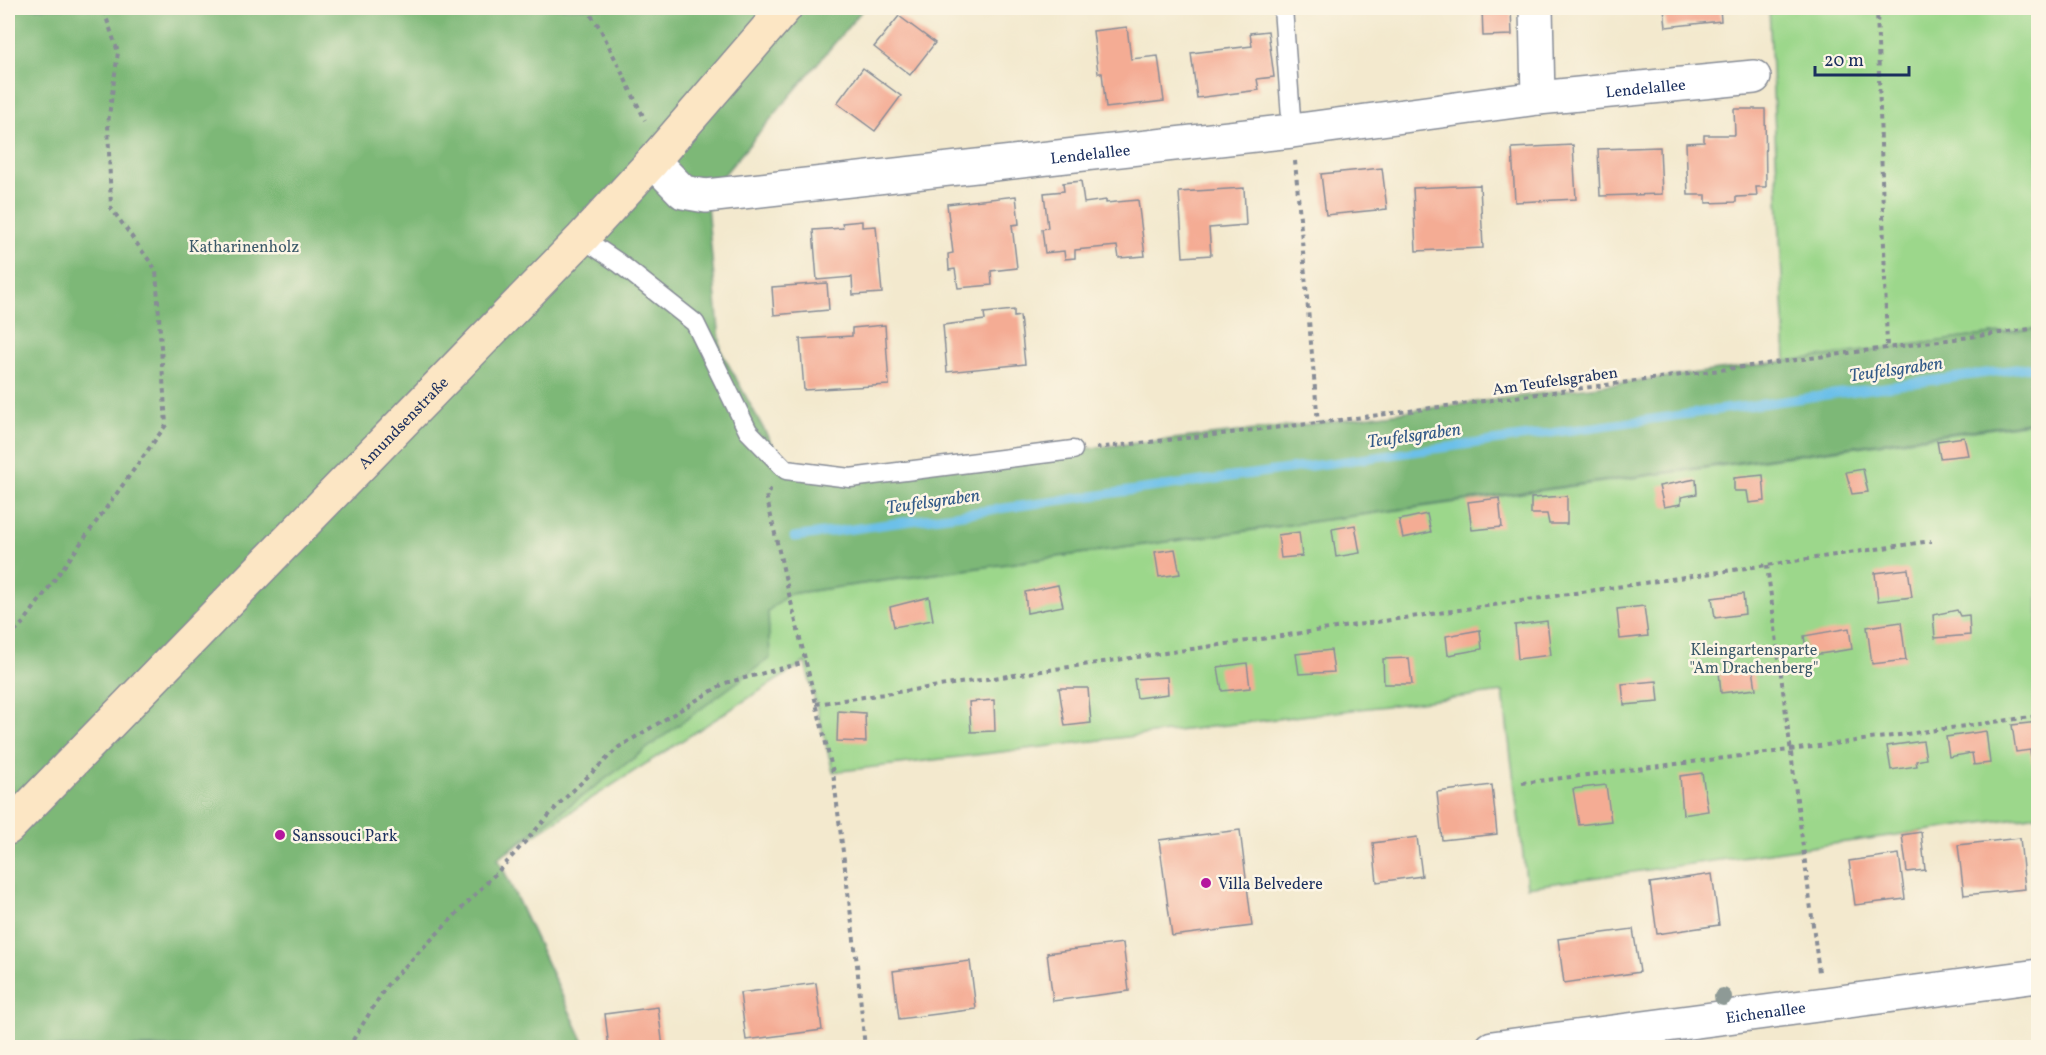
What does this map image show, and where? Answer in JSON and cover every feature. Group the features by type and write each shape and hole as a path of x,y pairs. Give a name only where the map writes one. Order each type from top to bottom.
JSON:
{"street":[{"name":"Amundsenstraße","path":"8,828 582,238 659,155 785,8"},
{"path":"1536,8 1538,98"},
{"name":"Lendelallee","path":"659,155 683,192 706,196 1292,131 1538,98 1754,77"},
{"name":"Eichenallee","path":"1492,1047 2038,976"}],"lane":[{"path":"1283,8 1292,131"},
{"path":"582,238 619,263 695,324 748,431 786,470 850,478 1073,450"}],"path":[{"path":"8,638 24,622 166,425 156,270 111,208 108,123 118,52 103,8"},
{"path":"586,8 600,28 646,121 659,155"},
{"path":"1877,8 1887,348"},
{"path":"1292,131 1318,423"},
{"name":"Am Teufelsgraben","path":"1073,450 1318,423 2038,328"},
{"path":"766,495 833,772 866,1047"},
{"path":"816,704 1931,542"},
{"path":"1767,565 1823,1004"},
{"path":"348,1047 387,985 506,863 561,802 620,747 725,683 806,662"},
{"path":"1522,783 2038,716"}],"green space":[{"name":"Katharinenholz","path":"8,8 864,8 706,196 721,351 786,470 850,478 1318,423 2038,328 2038,421 789,594 768,611 770,658 498,858 586,1047 8,1047"},
{"path":"1769,8 2038,8 2038,328 1786,362"},
{"name":"Kleingartensparte \"Am Drachenberg\"","path":"2038,422 2038,815 1527,887 1503,692 833,772 805,662 498,858 586,1047 8,1048 789,594"}],"building":[{"path":"1482,8 1511,8 1512,35 1483,36"},
{"path":"1664,8 1720,8 1721,21 1666,27"},
{"path":"899,16 935,43 910,75 874,47"},
{"path":"1127,27 1131,59 1158,56 1164,101 1106,108 1102,73 1098,73 1093,31"},
{"path":"1268,31 1274,77 1257,79 1259,90 1197,98 1191,53 1252,46 1250,33"},
{"path":"863,68 901,96 875,131 837,103"},
{"path":"1734,109 1765,109 1766,187 1756,187 1757,196 1736,197 1736,202 1706,203 1706,195 1688,195 1686,143 1704,142 1704,135 1735,135"},
{"path":"1573,145 1576,199 1515,202 1512,148"},
{"path":"1660,147 1662,194 1600,196 1598,149"},
{"path":"1382,168 1387,209 1326,215 1321,174"},
{"path":"1081,181 1084,203 1138,200 1145,256 1119,258 1117,246 1075,250 1075,258 1065,259 1064,251 1045,253 1042,229 1048,228 1044,193 1064,191 1063,183"},
{"path":"1480,185 1483,248 1416,251 1413,188"},
{"path":"1244,188 1246,225 1209,228 1211,255 1183,257 1179,192"},
{"path":"1016,196 1019,224 1012,225 1017,268 991,271 992,285 958,288 955,269 949,270 948,254 953,253 947,204"},
{"path":"862,221 862,227 876,226 882,293 853,295 852,277 817,280 813,230 843,228 842,223"},
{"path":"827,283 829,310 774,315 772,287"},
{"path":"1014,310 1014,317 1020,316 1025,364 947,372 943,325 985,320 984,313"},
{"path":"885,325 889,385 804,390 800,339 852,336 852,328"},
{"path":"1964,437 1968,455 1940,458 1937,441"},
{"path":"1863,469 1868,492 1852,494 1846,472"},
{"path":"1763,475 1765,501 1749,503 1747,491 1734,491 1734,478"},
{"path":"1696,479 1697,494 1681,497 1681,504 1664,507 1659,486"},
{"path":"1567,496 1567,524 1549,524 1547,514 1531,514 1531,498"},
{"path":"1499,498 1502,527 1472,530 1468,502"},
{"path":"1427,514 1431,532 1403,538 1399,520"},
{"path":"1355,525 1360,553 1336,557 1332,529"},
{"path":"1299,532 1302,556 1281,558 1278,535"},
{"path":"1175,549 1180,574 1159,577 1155,552"},
{"path":"1908,569 1912,597 1878,601 1875,573"},
{"path":"1058,585 1063,606 1027,613 1025,592"},
{"path":"1743,594 1745,614 1715,618 1712,598"},
{"path":"929,597 933,620 894,627 890,607"},
{"path":"1644,606 1648,636 1620,639 1617,609"},
{"path":"1957,610 1960,616 1969,615 1970,635 1935,638 1933,615"},
{"path":"1547,621 1551,655 1518,659 1515,625"},
{"path":"1901,622 1906,660 1872,664 1867,627"},
{"path":"1849,628 1852,649 1807,656 1804,636"},
{"path":"1480,630 1482,649 1448,655 1446,636"},
{"path":"1331,650 1334,672 1299,674 1296,654"},
{"path":"1409,658 1412,684 1384,684 1383,659"},
{"path":"1247,663 1250,688 1222,691 1218,667"},
{"path":"1753,669 1756,689 1721,693 1719,672"},
{"path":"1167,677 1168,694 1137,698 1134,679"},
{"path":"1657,681 1659,702 1624,705 1622,684"},
{"path":"1059,688 1088,688 1091,723 1065,726"},
{"path":"994,700 995,731 971,732 969,702"},
{"path":"838,711 865,713 866,742 837,741"},
{"path":"2038,722 2038,762 2032,763 2030,750 2016,752 2012,725"},
{"path":"1986,731 1990,763 1974,765 1972,753 1949,757 1946,737"},
{"path":"1923,741 1926,759 1916,761 1917,766 1891,770 1887,746"},
{"path":"1702,773 1708,811 1683,815 1680,776"},
{"path":"1492,785 1497,834 1442,840 1437,792"},
{"path":"1606,785 1611,821 1579,825 1573,789"},
{"name":"Villa Belvedere","path":"1240,830 1252,926 1172,936 1159,840"},
{"path":"1921,832 1925,870 1907,872 1902,835"},
{"path":"1417,837 1422,876 1377,882 1373,843"},
{"path":"2020,838 2025,889 1964,895 1958,845"},
{"path":"1899,854 1905,899 1855,905 1849,861"},
{"path":"1712,874 1719,925 1657,934 1650,883"},
{"path":"1633,929 1640,972 1564,983 1558,939"},
{"path":"1123,943 1129,991 1053,1001 1047,953"},
{"path":"970,961 976,1009 899,1019 893,971"},
{"path":"816,983 822,1030 746,1040 740,993"},
{"path":"658,1007 663,1048 609,1048 605,1014"}],"waterway":[{"name":"Teufelsgraben","path":"794,537 2038,366"}],"place":[{"name":"Sanssouci Park","path":"280,835"},
{"name":"Villa Belvedere","path":"1206,883"}]}
